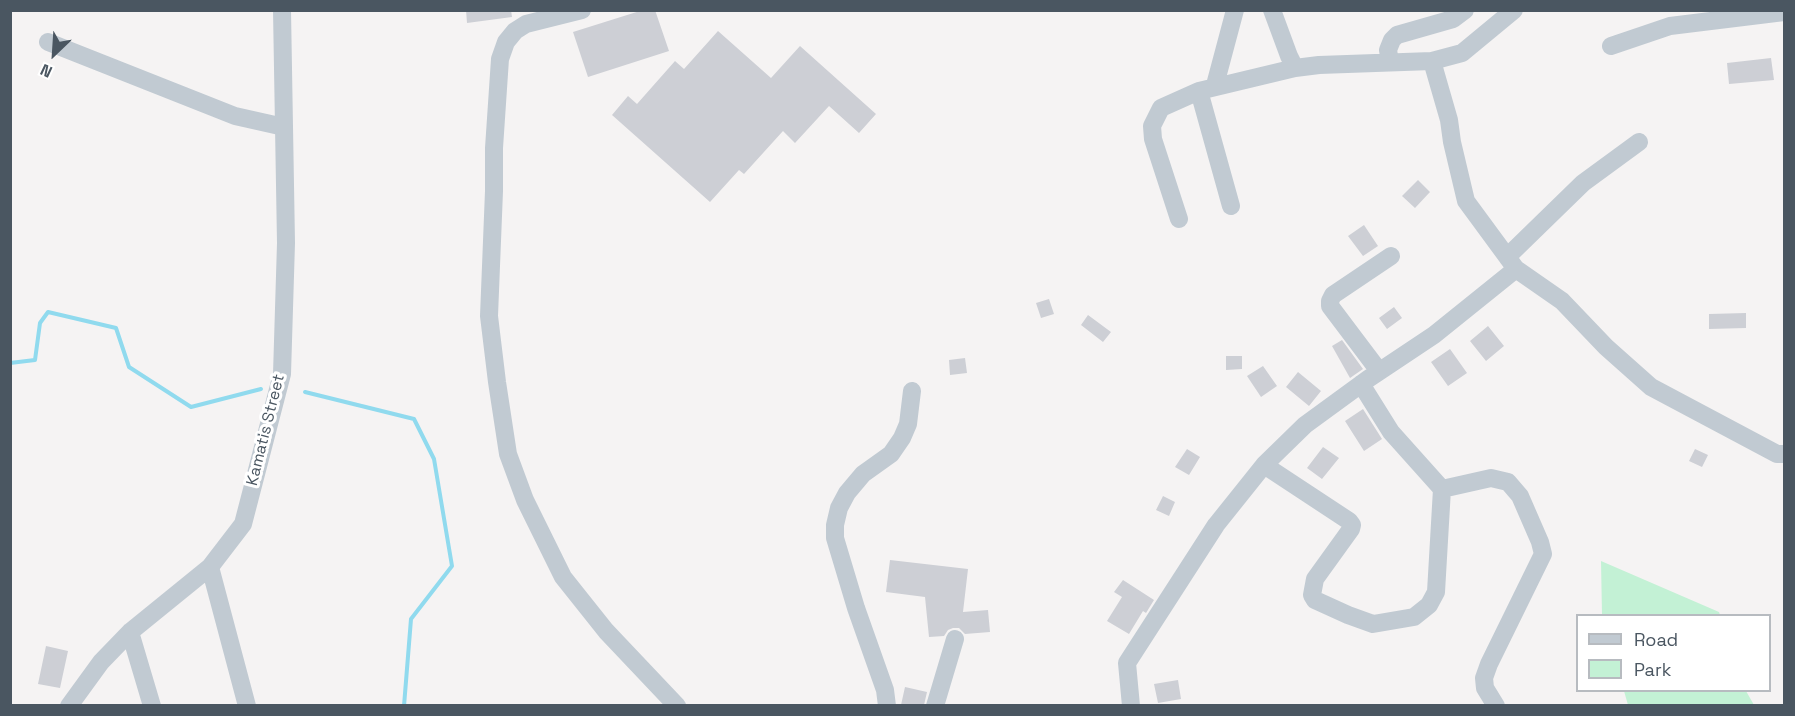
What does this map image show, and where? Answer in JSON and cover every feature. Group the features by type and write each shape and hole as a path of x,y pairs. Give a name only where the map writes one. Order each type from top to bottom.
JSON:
{"street":[{"name":"Kamatis Street","path":"69,705 101,662 129,632 210,567 243,524 282,374 286,243 282,10"},
{"path":"582,10 526,24 515,31 506,42 500,59 494,148 489,316 499,393 508,454 525,500 563,577 606,631 677,705"},
{"path":"1231,206 1207,88 1234,10"},
{"path":"1272,10 1288,56 1295,68"},
{"path":"1389,62 1388,50 1397,35 1453,19 1466,10"},
{"path":"1179,219 1154,139 1152,126 1161,108 1207,88 1295,68 1432,61 1462,53 1514,10"},
{"path":"1611,46 1670,26 1785,12"},
{"path":"48,42 236,116 284,127"},
{"path":"1432,61 1449,120 1466,201 1511,263 1562,302 1606,347 1651,387 1781,454"},
{"path":"1131,705 1127,663 1216,525 1264,465 1305,425 1379,371 1434,335 1511,263 1583,183 1639,142"},
{"path":"1379,371 1330,306 1330,301 1333,295 1390,256"},
{"path":"1264,465 1350,521 1352,525 1315,579 1312,595 1316,600 1373,624 1414,617 1429,605 1436,592 1442,489 1391,432 1361,384"},
{"path":"887,705 885,690 856,608 835,538 835,525 839,507 847,493 863,474 891,454 902,438 908,424 912,390"},
{"path":"1442,489 1491,478 1508,482 1520,496 1540,542 1543,554 1540,562 1489,664 1485,678 1485,688 1496,705"},
{"path":"210,567 247,705"},
{"path":"129,632 152,705"},
{"path":"935,705 955,639"}],"green space":[{"path":"1601,561 1720,614 1602,614"},
{"path":"1624,692 1747,692 1754,705 1628,705"}],"building":[{"path":"466,10 511,10 512,17 467,23"},
{"path":"643,10 655,10 669,51 588,77 573,32"},
{"path":"718,31 771,78 800,46 876,114 859,133 829,106 795,143 783,131 744,174 739,170 710,202 612,115 628,96 637,104 675,61 684,69"},
{"path":"1771,58 1774,80 1729,84 1727,63"},
{"path":"1418,180 1430,192 1415,208 1402,196"},
{"path":"1364,225 1378,246 1363,256 1348,236"},
{"path":"1049,299 1054,314 1041,318 1036,303"},
{"path":"1394,307 1402,318 1387,329 1379,318"},
{"path":"1746,313 1746,328 1709,329 1709,314"},
{"path":"1088,315 1111,332 1103,342 1081,325"},
{"path":"1488,326 1504,346 1486,361 1470,341"},
{"path":"1342,340 1363,369 1350,378 1332,346"},
{"path":"1450,349 1467,373 1448,386 1431,362"},
{"path":"1226,356 1242,356 1242,369 1226,370"},
{"path":"965,358 967,373 950,375 949,360"},
{"path":"1263,366 1277,386 1261,397 1247,376"},
{"path":"1298,372 1321,391 1309,406 1286,387"},
{"path":"1363,409 1382,439 1364,451 1345,421"},
{"path":"1323,447 1339,458 1322,479 1307,468"},
{"path":"1187,449 1200,457 1189,475 1175,467"},
{"path":"1695,449 1708,455 1702,467 1689,461"},
{"path":"1163,496 1175,502 1169,516 1156,510"},
{"path":"890,560 968,569 963,612 988,610 990,632 965,634 959,628 953,628 948,630 944,636 929,637 925,597 886,592"},
{"path":"1123,580 1154,600 1146,613 1143,611 1129,634 1107,621 1122,597 1114,592"},
{"path":"46,646 68,651 60,688 38,684"},
{"path":"1178,680 1181,699 1158,703 1154,684"},
{"path":"905,687 927,692 924,705 901,705"}],"waterway":[{"path":"10,363 35,360 40,323 48,312 116,328 129,367 191,407 261,389"},
{"path":"305,392 414,419 434,459 452,566 411,619 404,706"}]}
